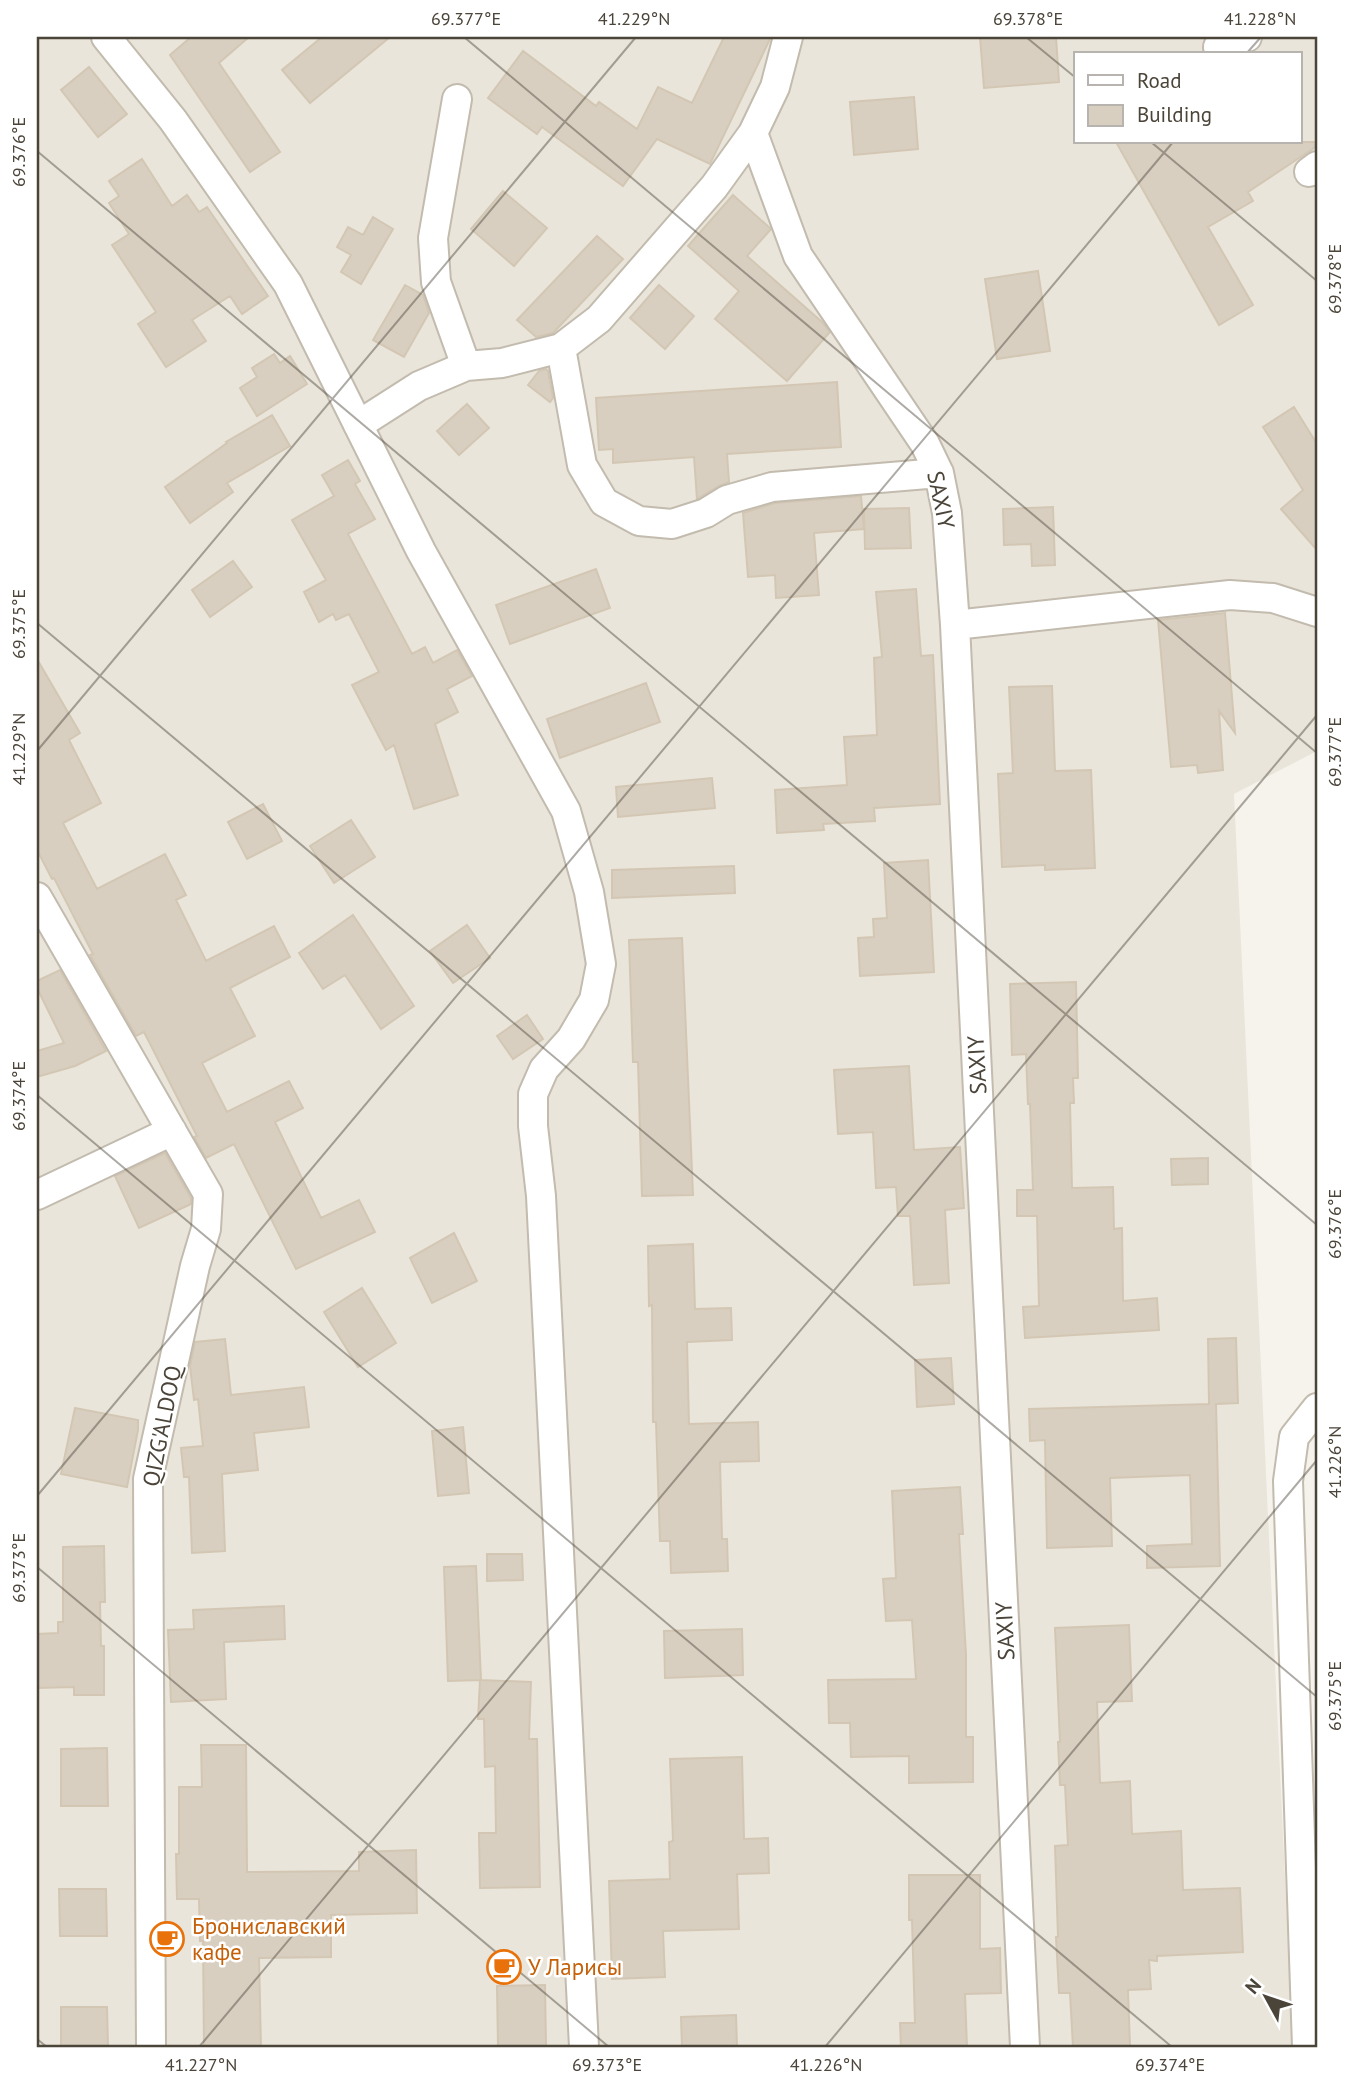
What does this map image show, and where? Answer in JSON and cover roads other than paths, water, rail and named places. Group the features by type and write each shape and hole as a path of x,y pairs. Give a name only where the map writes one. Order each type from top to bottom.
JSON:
{"street":[{"path":"106,37 173,120 288,284 421,551 566,811 589,892 601,964 594,1000 571,1039 544,1069 533,1094 533,1126 541,1196 584,2047"},
{"path":"358,425 419,387 466,366 502,363 561,348 599,320 714,187 754,133 775,87 788,37"},
{"path":"1218,47 1247,37"},
{"path":"457,99 433,238 436,282 466,366"},
{"name":"SAXIY","path":"754,133 798,256 925,444 939,472 947,513 956,625 1025,2047"},
{"path":"561,348 582,466 604,502 639,521 672,524 706,513 727,500 772,487 939,472"},
{"path":"956,625 1230,595 1273,598 1317,612"},
{"name":"QIZG'ALDOQ","path":"37,897 208,1194 206,1229 195,1266 148,1479 151,2047"},
{"path":"37,1195 172,1131"},
{"path":"1307,2047 1288,1481 1294,1437 1317,1408"}],"place":[{"name":"Брониславский кафе","path":"167,1939"},
{"name":"У Ларисы","path":"504,1967"}]}
